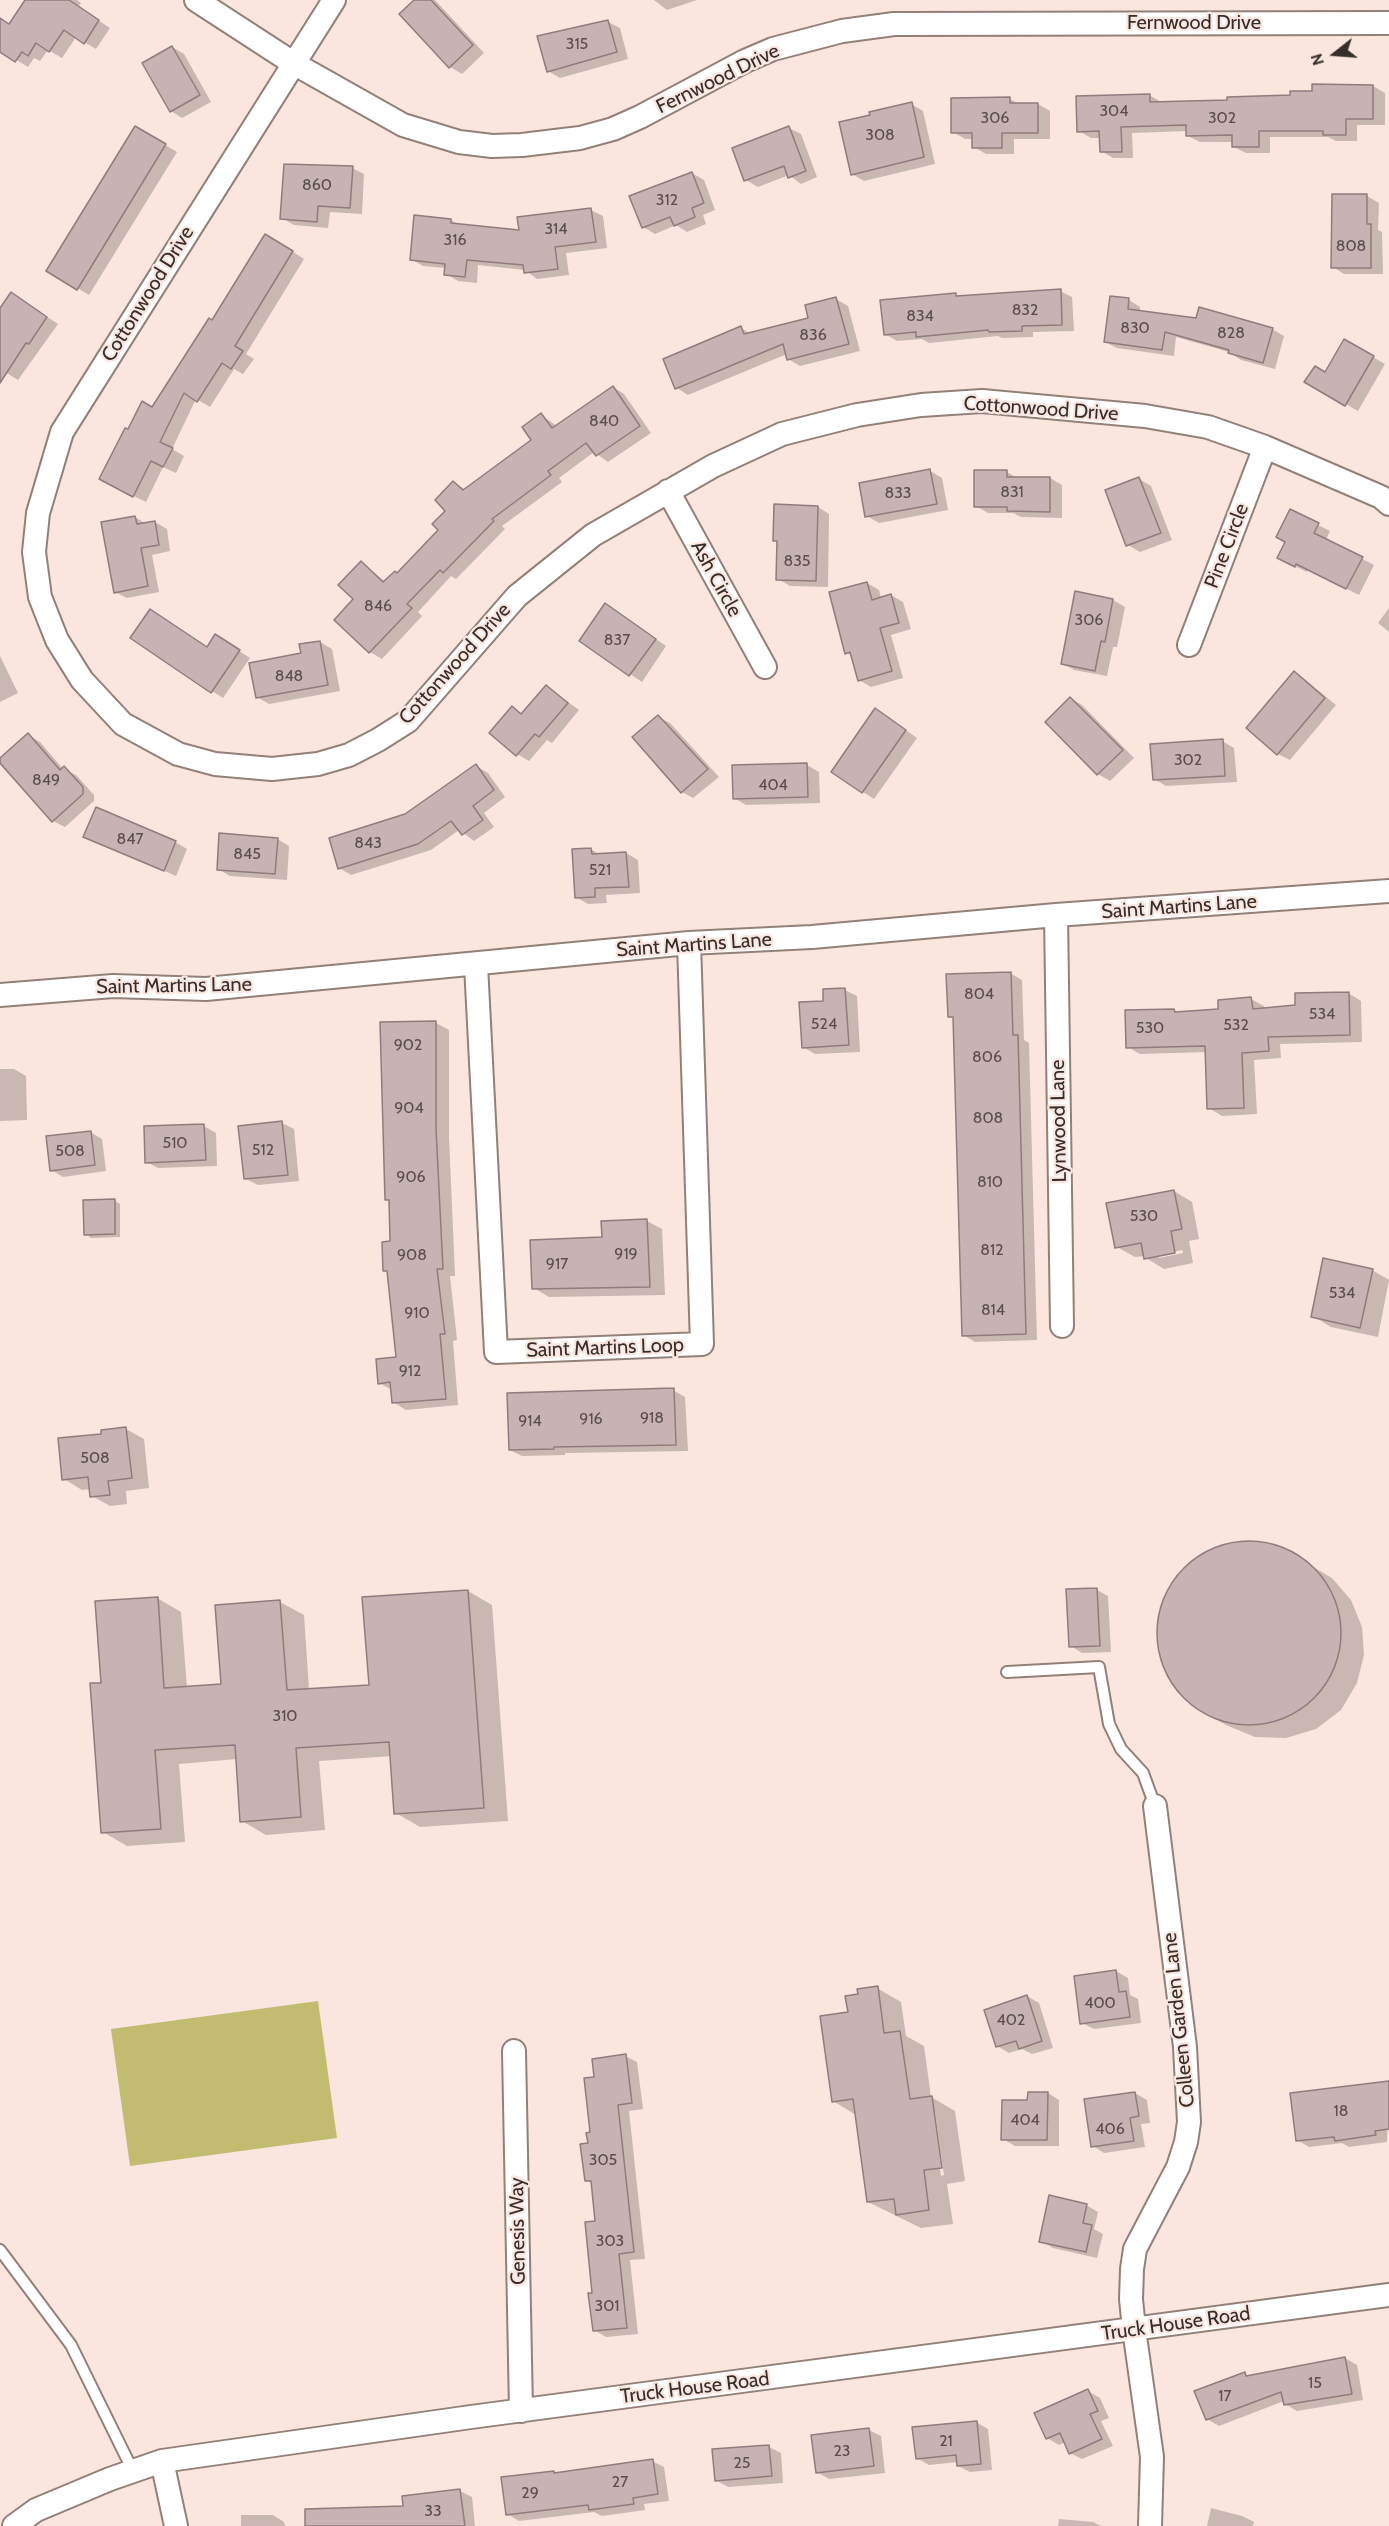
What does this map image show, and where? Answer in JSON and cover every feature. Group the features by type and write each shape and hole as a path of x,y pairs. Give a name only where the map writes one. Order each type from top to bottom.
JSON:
{"street":[{"name":"Fernwood Drive","path":"196,0 293,63 403,125 459,142 492,146 580,138 613,129 773,49 842,31 894,24 1389,23"},
{"name":"Cottonwood Drive","path":"334,0 62,432 38,513 34,552 40,597 57,640 82,680 123,724 178,754 215,764 272,769 318,764 349,754 378,740 408,721 517,596 593,535 713,466 782,434 857,415 931,404 982,401 1145,416 1208,427 1386,493"},
{"name":"Pine Circle","path":"1189,645 1265,447"},
{"name":"Ash Circle","path":"668,491 765,667"},
{"name":"Saint Martins Lane","path":"0,995 113,986 206,988 476,965 689,943 812,937 1056,915 1389,891"},
{"name":"Lynwood Lane","path":"1056,915 1062,1326"},
{"name":"Saint Martins Loop","path":"476,965 496,1352 702,1344 689,943"},
{"name":"Colleen Garden Lane","path":"1150,2526 1153,2479 1151,2447 1131,2299 1135,2249 1178,2167 1186,2142 1189,2122 1185,2047 1155,1806"},
{"name":"Genesis Way","path":"514,2051 521,2411"},
{"name":"Truck House Road","path":"14,2526 36,2510 162,2461 1389,2295"},
{"path":"162,2461 176,2526"}],"lane":[{"path":"1007,1672 1099,1667 1109,1724 1120,1749 1143,1773 1155,1806"},
{"path":"0,2250 70,2345 133,2471"}],"shaded area":[{"path":"318,2001 337,2138 130,2166 111,2029"}],"building":[{"path":"25,0 69,0 99,20 84,44 64,30 49,52 36,43 28,56 22,52 15,62 0,52 0,18 9,24"},
{"path":"414,0 431,0 473,45 449,68 399,14"},
{"path":"608,20 617,52 547,72 537,36"},
{"path":"172,46 200,95 170,112 142,63"},
{"path":"1312,84 1373,85 1373,119 1346,119 1346,135 1323,135 1323,131 1259,131 1259,147 1232,147 1232,135 1186,136 1186,125 1121,127 1122,152 1100,152 1099,131 1077,132 1076,96 1150,94 1150,102 1227,100 1227,97 1290,95 1290,91 1312,91"},
{"path":"1010,97 1010,103 1038,103 1038,133 1002,133 1002,148 972,148 972,133 951,133 951,98"},
{"path":"912,102 924,157 851,175 839,122"},
{"path":"135,126 166,144 77,290 46,271"},
{"path":"789,126 806,171 788,178 784,166 744,181 732,148"},
{"path":"284,164 353,166 350,208 318,206 317,222 280,219"},
{"path":"692,172 704,203 692,208 695,217 674,226 670,217 642,228 629,196"},
{"path":"1332,194 1367,194 1367,224 1371,224 1371,268 1331,268"},
{"path":"591,208 596,242 555,247 558,269 524,273 523,265 467,260 465,277 444,275 445,264 410,260 414,215 451,219 451,223 519,230 517,217"},
{"path":"265,234 293,251 235,346 243,351 231,369 222,363 197,402 184,393 160,442 173,448 163,467 151,461 133,497 99,479 125,428 128,429 142,401 152,407 209,318 212,320"},
{"path":"1061,289 1062,325 1022,326 1022,331 989,332 988,330 916,337 916,332 884,335 880,300 956,293 956,296"},
{"path":"11,292 47,317 29,344 26,343 0,383 0,308"},
{"path":"1110,296 1129,298 1128,309 1196,318 1199,307 1273,328 1263,363 1228,353 1229,350 1165,332 1162,350 1104,342"},
{"path":"836,297 849,344 787,360 783,344 675,389 663,359 741,326 744,334 808,318 805,305"},
{"path":"1344,339 1374,356 1345,406 1304,382 1315,366 1325,372"},
{"path":"613,386 640,426 596,456 586,443 548,471 551,475 492,519 494,521 443,573 440,570 407,604 412,608 369,653 334,620 353,599 338,585 361,561 383,582 395,571 397,573 438,530 432,524 445,511 435,500 453,481 463,490 531,440 522,427 541,413 552,428"},
{"path":"930,469 937,504 865,517 859,483"},
{"path":"974,470 1007,470 1007,477 1050,477 1050,512 1007,511 1007,507 974,507"},
{"path":"1139,477 1161,533 1126,546 1105,490"},
{"path":"774,504 818,506 816,581 776,580 777,541 773,541"},
{"path":"1290,509 1319,523 1314,533 1363,557 1346,589 1296,564 1295,567 1277,558 1285,542 1276,537"},
{"path":"135,516 137,524 155,521 159,545 141,548 148,586 114,593 101,522"},
{"path":"867,582 872,600 891,594 899,623 880,628 892,671 858,681 850,652 845,654 829,592"},
{"path":"1075,591 1113,599 1105,642 1101,641 1095,671 1061,664"},
{"path":"605,603 656,639 629,676 579,641"},
{"path":"150,609 207,647 215,634 240,650 211,693 130,638"},
{"path":"320,641 328,685 256,698 249,663 301,653 299,644"},
{"path":"1294,671 1325,698 1277,755 1246,728"},
{"path":"546,685 568,703 539,737 535,734 516,756 489,733 512,706 521,714"},
{"path":"1070,697 1123,750 1097,775 1045,722"},
{"path":"875,708 906,730 862,793 831,772"},
{"path":"658,715 708,769 681,793 632,737"},
{"path":"28,733 60,770 64,766 83,787 83,794 52,822 0,763 0,758"},
{"path":"1223,739 1225,776 1153,780 1150,744"},
{"path":"807,763 808,797 733,799 732,765"},
{"path":"476,764 494,790 473,806 483,820 462,835 451,821 418,844 338,869 329,838 405,814"},
{"path":"96,807 176,841 164,871 83,837"},
{"path":"219,833 278,838 275,874 217,870"},
{"path":"591,848 592,854 626,852 629,887 595,888 595,897 575,898 572,849"},
{"path":"1011,972 1013,1035 1018,1035 1026,1334 962,1336 953,1017 948,1017 946,974"},
{"path":"845,988 849,1045 802,1048 799,1002 823,1001 823,989"},
{"path":"1349,992 1350,1035 1268,1037 1269,1051 1242,1053 1244,1108 1207,1109 1205,1046 1126,1048 1125,1010 1174,1009 1175,1012 1218,1009 1218,1000 1251,997 1253,1009 1295,1005 1295,993"},
{"path":"436,1021 436,1129 443,1269 437,1269 445,1334 440,1334 446,1399 392,1403 390,1382 378,1384 376,1359 396,1357 387,1271 383,1271 382,1242 390,1241 389,1200 385,1200 380,1022"},
{"path":"282,1121 288,1175 244,1179 238,1126"},
{"path":"204,1124 206,1160 145,1163 144,1126"},
{"path":"91,1131 95,1165 50,1171 46,1136"},
{"path":"1174,1190 1182,1229 1171,1231 1175,1253 1144,1259 1141,1243 1115,1248 1106,1203"},
{"path":"115,1199 115,1234 84,1235 83,1200"},
{"path":"647,1219 650,1287 532,1289 530,1240 602,1237 601,1221"},
{"path":"1323,1258 1373,1269 1360,1328 1311,1317"},
{"path":"674,1388 676,1445 509,1450 507,1393"},
{"path":"126,1427 132,1478 108,1481 110,1495 90,1497 88,1477 62,1480 58,1438 101,1434 101,1430"},
{"path":"1249,1541 1284,1548 1314,1568 1334,1598 1341,1633 1334,1668 1314,1698 1284,1718 1249,1725 1214,1718 1184,1698 1164,1668 1157,1633 1164,1598 1184,1568 1214,1548"},
{"path":"1097,1588 1100,1646 1069,1647 1066,1589"},
{"path":"468,1590 484,1808 394,1814 389,1742 296,1748 301,1817 240,1822 235,1745 155,1750 161,1829 101,1833 90,1683 101,1683 95,1601 158,1597 164,1688 221,1684 215,1605 280,1600 287,1690 369,1685 362,1597"},
{"path":"1116,1970 1119,1992 1126,1991 1130,2017 1080,2024 1074,1976"},
{"path":"878,1986 884,2033 900,2031 910,2099 932,2096 942,2168 924,2170 929,2210 896,2215 894,2199 867,2202 853,2099 832,2102 820,2016 848,2012 845,1996 858,1994 857,1989"},
{"path":"1027,1995 1042,2041 1019,2049 1016,2041 996,2047 984,2010"},
{"path":"626,2054 632,2103 618,2105 634,2252 619,2254 627,2328 593,2331 588,2293 592,2293 585,2222 595,2221 591,2181 585,2181 580,2144 588,2143 586,2133 590,2132 584,2078 594,2077 592,2059"},
{"path":"1389,2081 1389,2129 1375,2131 1376,2135 1335,2141 1334,2137 1296,2141 1290,2093"},
{"path":"1028,2092 1048,2092 1047,2140 1001,2140 1002,2100 1027,2100"},
{"path":"1135,2092 1139,2116 1130,2118 1134,2141 1091,2147 1084,2099"},
{"path":"1049,2195 1087,2204 1083,2223 1092,2225 1086,2252 1039,2242"},
{"path":"1345,2357 1352,2394 1284,2405 1281,2392 1206,2420 1194,2391 1245,2372 1246,2376"},
{"path":"1088,2389 1098,2411 1090,2414 1102,2439 1069,2454 1060,2433 1046,2439 1034,2413"},
{"path":"977,2421 981,2464 957,2466 956,2455 916,2459 912,2427"},
{"path":"869,2428 874,2466 816,2473 811,2435"},
{"path":"769,2445 772,2476 715,2481 712,2449"},
{"path":"653,2459 658,2494 633,2498 634,2504 589,2510 588,2505 506,2515 501,2477 554,2471 554,2473"},
{"path":"460,2489 465,2526 305,2526 305,2509 403,2506 402,2496"}]}
